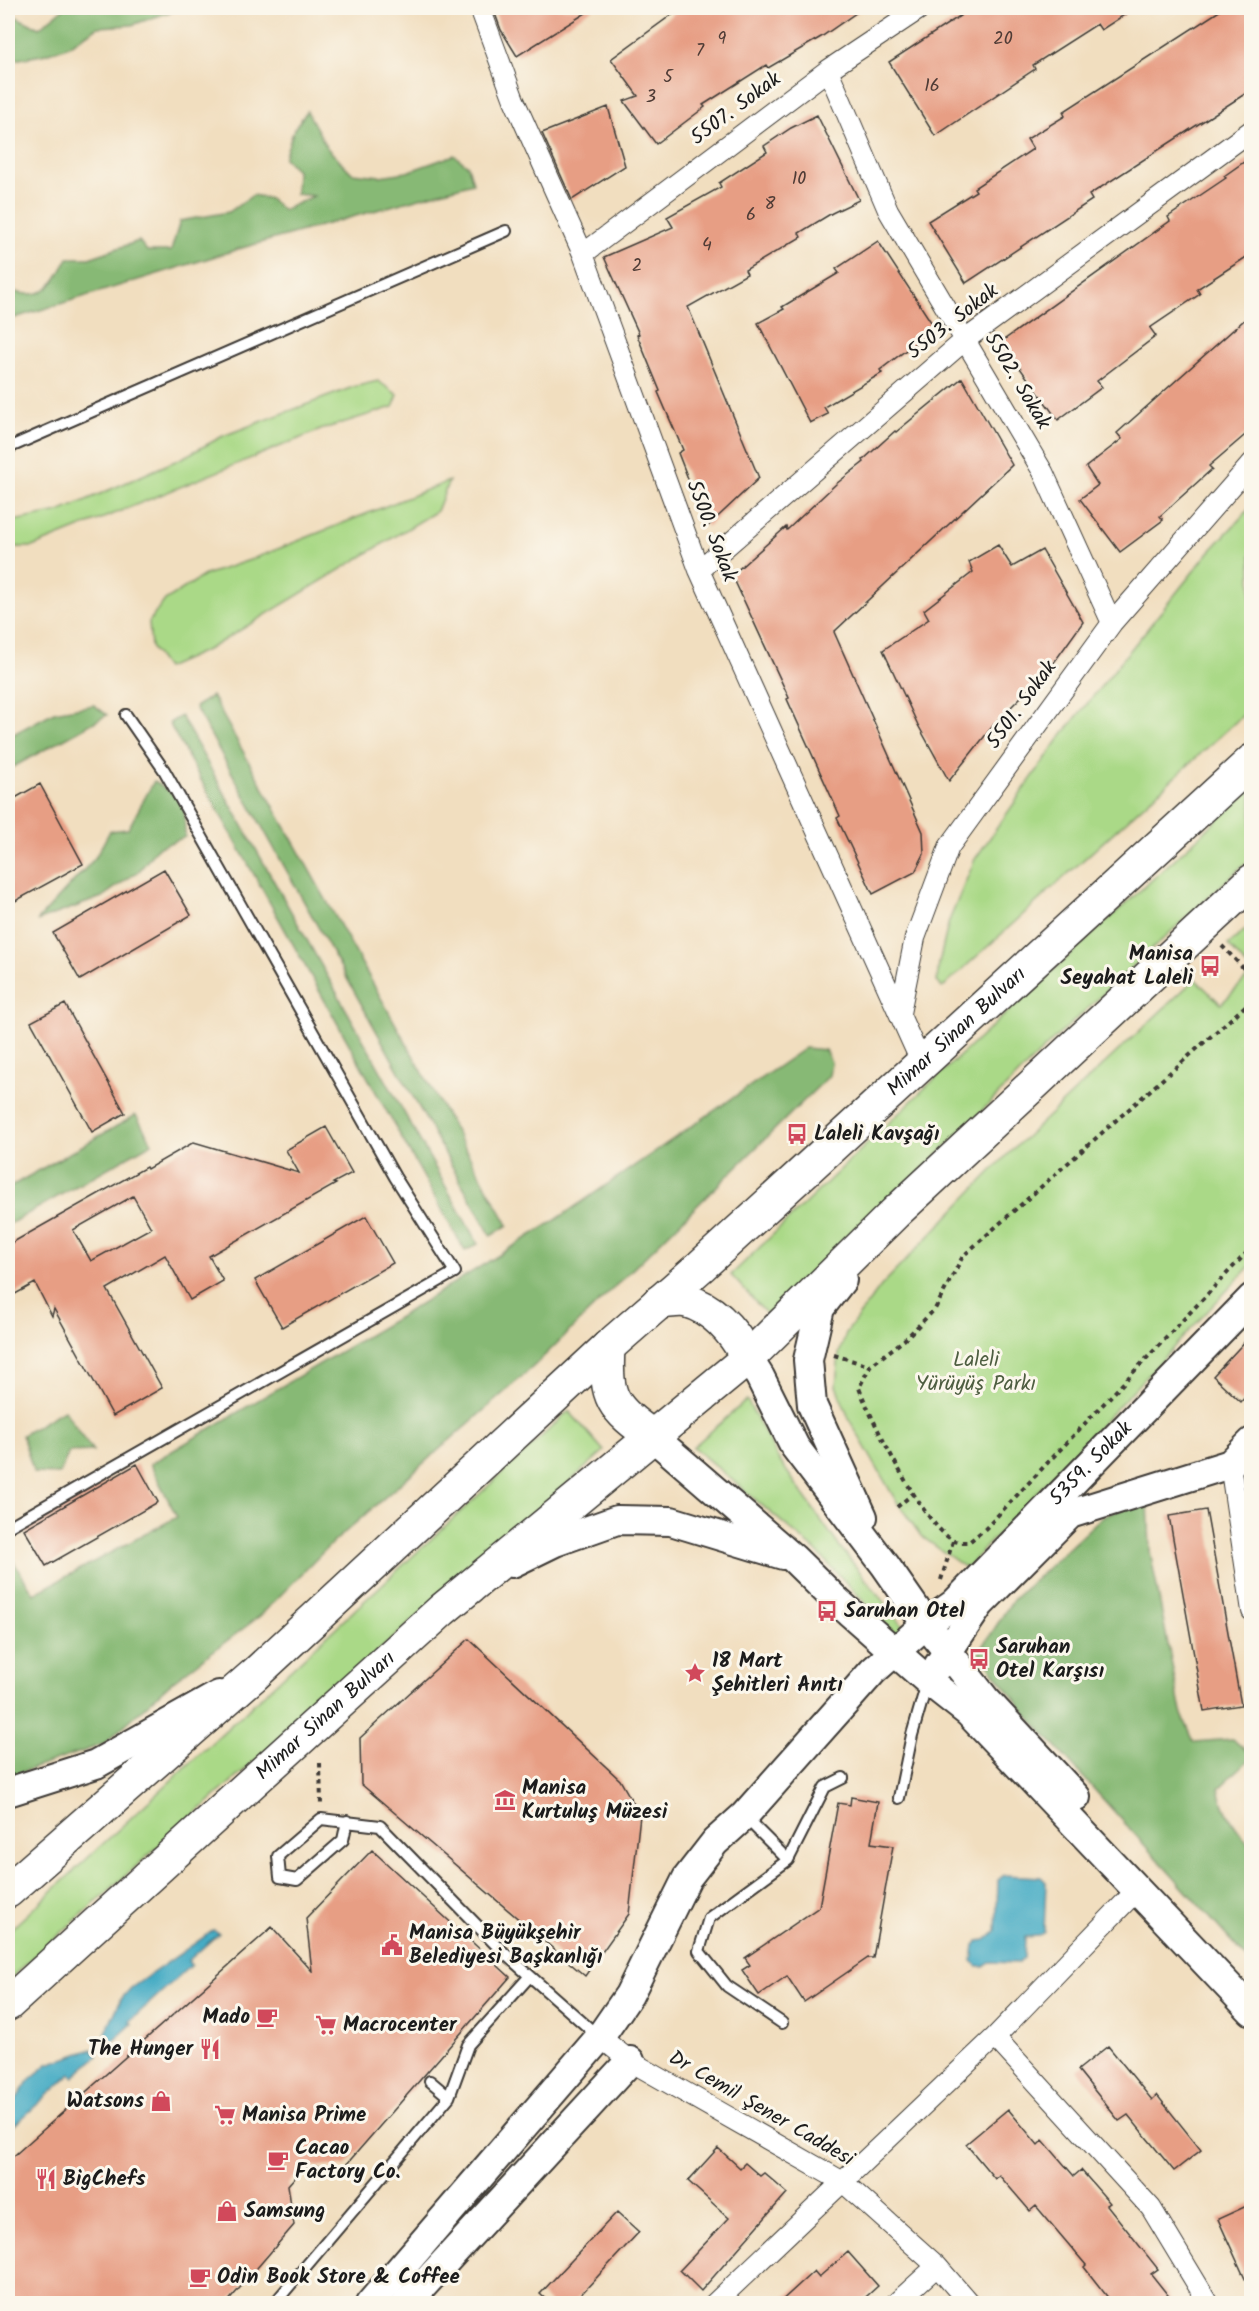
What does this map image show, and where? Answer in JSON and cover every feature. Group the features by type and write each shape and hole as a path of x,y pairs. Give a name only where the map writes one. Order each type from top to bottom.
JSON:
{"highway":[{"name":"Mimar Sinan Bulvarı","path":"659,1302 1251,761"},
{"path":"608,1347 606,1377 612,1399 629,1419 653,1437 748,1358 895,1213 1251,881"},
{"path":"8,1892 20,1876 254,1675 659,1302 686,1300 708,1310 736,1336 748,1358"},
{"name":"Mimar Sinan Bulvarı","path":"8,2004 434,1618 653,1437"}],"street":[{"name":"5500. Sokak","path":"480,8 514,100 583,254 699,570 921,1062"},
{"name":"5507. Sokak","path":"583,254 910,10"},
{"name":"5502. Sokak","path":"828,70 888,210 1043,472 1112,623"},
{"name":"5503. Sokak","path":"699,570 964,340 1251,130"},
{"name":"5501. Sokak","path":"900,1013 915,938 949,847 1112,623 1251,463"},
{"path":"885,1565 812,1405 808,1360 820,1308 895,1213"},
{"name":"5359. Sokak","path":"370,2304 600,2037 629,1995 687,1878 715,1842 744,1816 873,1671 926,1624 954,1604 1251,1298"},
{"path":"748,1358 795,1447 885,1565 948,1653 993,1708 1251,1985"},
{"path":"653,1437 793,1558 838,1602 927,1680 969,1713 1251,2011"},
{"path":"927,1680 980,1604 1070,1514 1230,1464 1251,1442"},
{"path":"1230,1464 1251,1611"},
{"path":"481,1578 555,1542 617,1520 671,1521 793,1558"},
{"path":"8,1792 96,1764 254,1675"},
{"path":"714,2304 995,2037 1137,1890"},
{"name":"Dr Cemil Şener Caddesi","path":"600,2037 630,2061 843,2182 937,2266 970,2304"},
{"path":"995,2037 1150,2208 1209,2304"},
{"path":"406,2304 630,2061"},
{"path":"895,2304 937,2266"}],"lane":[{"path":"8,448 506,231"},
{"path":"8,1527 454,1272 394,1177 164,770 126,715"},
{"path":"899,1798 912,1735 927,1680"},
{"path":"782,2024 727,1986 699,1952 709,1918 788,1860 825,1786 843,1778"},
{"path":"744,1816 788,1860"},
{"path":"347,1821 343,1840 297,1880 280,1877 278,1856 321,1819 347,1821 380,1826 529,1977 600,2037"},
{"path":"274,2304 449,2097 468,2045 529,1977"},
{"path":"430,2081 449,2097"}],"path":[{"path":"1222,946 1251,977"},
{"path":"1251,1000 963,1256 935,1309 904,1340 870,1366 859,1388 869,1414 929,1518 953,1541 969,1542 985,1529 1251,1247"},
{"path":"833,1354 870,1366"},
{"path":"897,1507 914,1493"},
{"path":"941,1581 953,1541"},
{"path":"320,1763 321,1819"}],"green space":[{"path":"64,8 181,8 132,25 98,27 67,47 42,55 8,61 8,13 39,28"},
{"path":"307,111 328,149 352,173 380,176 407,172 454,155 468,166 473,183 242,248 8,320 8,290 39,293 52,284 68,258 89,258 139,241 147,251 171,251 180,221 229,212 253,195 270,199 283,210 314,196 296,194 297,170 284,158 294,129"},
{"path":"378,381 398,395 393,407 323,429 32,547 8,547 8,522 59,512 182,458 223,436 353,387"},
{"path":"449,481 437,511 209,649 166,668 151,647 149,622 165,600 205,575 250,560"},
{"path":"1251,507 1251,708 942,988 937,981 949,921 975,859 1062,735 1209,552"},
{"path":"212,696 508,1225 491,1236 195,707"},
{"path":"94,705 107,715 8,770 8,737 54,712"},
{"path":"181,716 478,1244 465,1251 169,723"},
{"path":"154,781 184,801 185,837 157,848 140,870 102,897 37,921 95,858 110,831 128,829"},
{"path":"1251,789 1251,858 1051,1042 772,1320 731,1275 926,1087"},
{"path":"1251,925 1251,971 1228,945"},
{"name":"Laleli Yürüyüş Parkı","path":"1251,974 1251,1265 966,1568 921,1536 895,1499 850,1421 836,1386 839,1354 846,1333 881,1286 1007,1155 1195,979 1221,1004"},
{"path":"805,1048 825,1050 831,1062 829,1076 534,1366 327,1548 260,1616 172,1682 104,1744 8,1777 8,1553 34,1594 177,1517 150,1464 399,1317 554,1221"},
{"path":"136,1115 152,1143 8,1225 8,1188"},
{"path":"747,1400 779,1460 837,1543 906,1630 898,1637 815,1550 693,1447"},
{"path":"64,1410 93,1451 69,1452 59,1474 34,1473 22,1435"},
{"path":"569,1411 604,1451 8,1980 8,1932"},
{"path":"1148,1500 1150,1551 1181,1712 1194,1742 1232,1739 1251,1754 1251,1758 1219,1788 1231,1819 1251,1846 1251,1963 1028,1716 979,1653 1012,1601 1103,1516"}],"water":[{"path":"1004,1875 1041,1877 1046,1882 1044,1932 1038,1936 1025,1937 1024,1958 1019,1963 990,1962 984,1966 978,1966 972,1961 974,1945 978,1941 986,1940 996,1931 998,1880"},
{"path":"214,1930 219,1933 188,1961 191,1965 130,2021 132,2024 109,2045 103,2039 121,1999 131,1988"},
{"path":"92,2049 98,2056 74,2077 71,2074 11,2128 8,2126 8,2111 30,2079 48,2064"}],"building":[{"path":"493,8 594,8 517,56 501,30"},
{"path":"681,8 863,8 821,37 768,68 766,65 703,105 705,107 656,144 624,101 638,96 611,59"},
{"path":"972,8 1135,8 1101,30 1097,24 1033,65 1035,69 935,136 889,62"},
{"path":"1224,8 1251,8 1251,90 1089,195 1092,200 966,283 928,221 976,191 974,188 1033,149 1027,139 1065,116 1063,112"},
{"path":"608,107 625,166 572,200 542,133"},
{"path":"817,115 859,200 799,233 801,237 745,270 747,274 688,307 759,478 707,527 678,453 683,450 658,392 660,391 637,335 639,334 604,257 673,227 667,217 721,187 719,183 767,152 764,146 791,128"},
{"path":"1251,157 1251,254 1197,289 1200,294 1150,328 1156,336 1097,381 1102,387 1058,420 1001,342 1170,221 1168,217 1226,178 1224,176"},
{"path":"878,241 935,328 880,370 882,373 824,407 828,414 810,423 758,323 839,273 836,269"},
{"path":"1251,314 1251,430 1209,466 1212,469 1160,516 1163,520 1120,552 1080,499 1098,485 1086,467 1122,439 1117,433"},
{"path":"962,378 1012,465 834,632 923,832 924,854 915,872 873,894 837,818 840,816 787,699 789,698 732,575 864,462 863,460 895,431"},
{"path":"998,545 1012,567 1042,550 1083,622 1050,668 996,722 949,781 918,725 883,650 929,619 924,610 973,572 969,562"},
{"path":"40,784 83,864 8,905 8,802"},
{"path":"164,869 191,915 80,980 53,933"},
{"path":"65,1004 125,1113 92,1132 31,1022"},
{"path":"326,1127 352,1173 209,1256 223,1281 190,1300 165,1255 107,1289 162,1388 113,1416 54,1309 52,1316 35,1283 8,1298 8,1245 194,1142 299,1173 286,1150","holes":["133,1196 151,1228 91,1261 73,1230"]},
{"path":"366,1216 393,1263 282,1327 255,1280"},
{"path":"1251,1335 1251,1390 1241,1402 1213,1376"},
{"path":"137,1464 158,1502 46,1566 24,1529"},
{"path":"1206,1510 1241,1705 1204,1711 1169,1516"},
{"name":"Manisa Kurtuluş Müzesi","path":"469,1639 620,1780 640,1815 629,1914 585,1976 361,1784 360,1738"},
{"path":"851,1797 878,1802 871,1843 893,1846 873,1958 868,1958 804,2002 787,1976 759,1995 742,1970 750,1965 745,1958 819,1907 838,1803 850,1805"},
{"name":"Manisa Prime","path":"372,1850 510,1977 345,2166 304,2167 288,2185 294,2225 226,2304 8,2304 8,2161 272,1927 312,1971 306,1918"},
{"path":"1108,2046 1152,2100 1157,2095 1201,2150 1174,2171 1128,2115 1119,2121 1078,2070"},
{"path":"1008,2109 1038,2145 1043,2140 1074,2176 1081,2170 1110,2203 1107,2205 1158,2269 1151,2274 1175,2304 1113,2304 1084,2267 1086,2265 1036,2206 1030,2211 999,2175 995,2179 966,2144"},
{"path":"718,2148 740,2168 745,2163 760,2176 764,2173 787,2193 701,2291 680,2270 729,2218 688,2181"},
{"path":"1251,2204 1251,2292 1218,2219"},
{"path":"617,2212 639,2232 572,2304 551,2304 540,2294"},
{"path":"848,2252 878,2286 858,2304 778,2304 814,2271 819,2277"}],"place":[{"name":"Manisa Seyahat Laleli","path":"1210,966"},
{"name":"Laleli Kavşağı","path":"797,1134"},
{"name":"Saruhan Otel","path":"827,1611"},
{"name":"Saruhan Otel Karşısı","path":"979,1659"},
{"name":"18 Mart Şehitleri Anıtı","path":"695,1673"},
{"name":"Manisa Kurtuluş Müzesi","path":"505,1800"},
{"name":"Manisa Büyükşehir Belediyesi Başkanlığı","path":"392,1945"},
{"name":"Mado","path":"267,2017"},
{"name":"Macrocenter","path":"326,2025"},
{"name":"The Hunger","path":"210,2049"},
{"name":"Watsons","path":"161,2101"},
{"name":"Manisa Prime","path":"225,2115"},
{"name":"Cacao Factory Co.","path":"278,2160"},
{"name":"BigChefs","path":"46,2179"},
{"name":"Samsung","path":"227,2211"},
{"name":"Odin Book Store & Coffee","path":"200,2277"}]}
